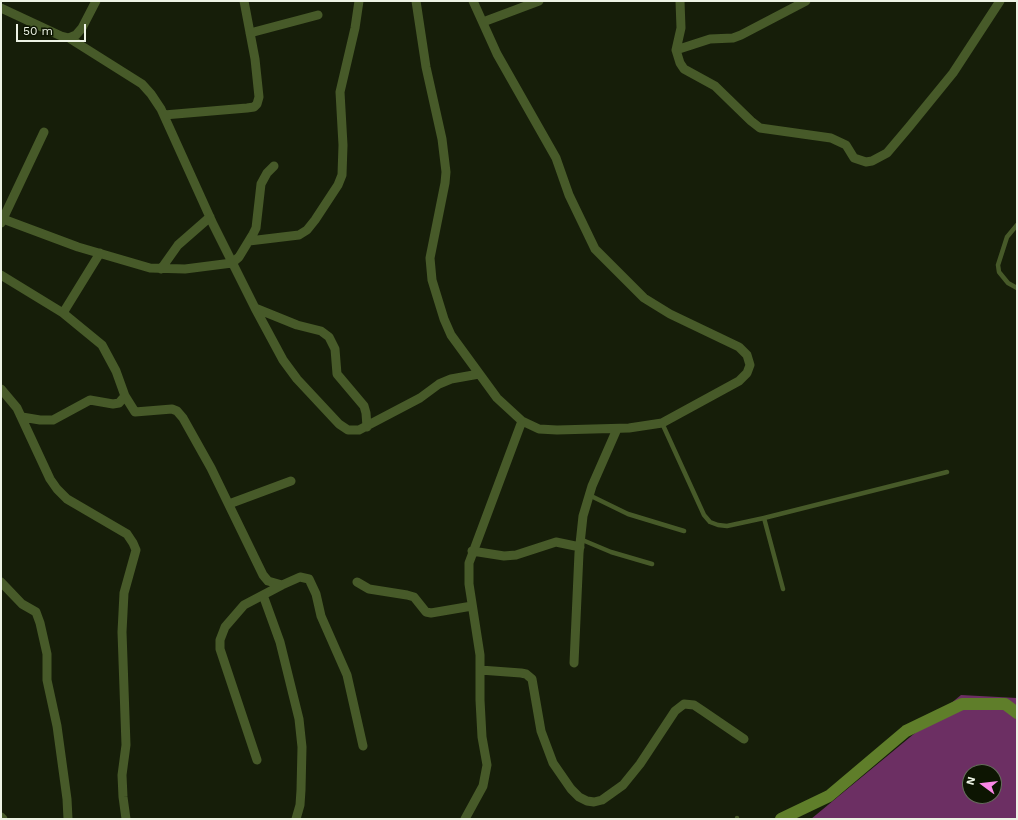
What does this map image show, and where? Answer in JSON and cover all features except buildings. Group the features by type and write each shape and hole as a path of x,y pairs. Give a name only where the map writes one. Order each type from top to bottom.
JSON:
{"street":[{"path":"69,38 76,35 82,28 96,1"},
{"path":"164,115 254,107 259,97 244,1"},
{"path":"249,241 300,235 307,230 338,185 342,175 343,145 340,92 355,28 359,1"},
{"path":"416,1 426,67 442,139 446,172 430,258 432,280 451,335 497,398 522,422 539,429 617,429 653,426 662,423 739,381 747,373 750,365 748,355 739,347 670,314 644,298 595,249 569,195 556,158 497,54 473,1"},
{"path":"482,22 539,1"},
{"path":"680,1 681,28 676,50 680,63 684,69 715,86 750,121 760,128 831,138 846,145 854,158 866,162 872,161 887,153 953,73 1000,1"},
{"path":"676,50 710,39 733,38 742,35 806,1"},
{"path":"1,8 61,36 69,38 142,84 151,94 164,115 232,263 283,360 320,406 339,424 348,430 355,431 367,427 420,398 439,384 451,379 479,374"},
{"path":"250,33 318,15"},
{"path":"44,132 2,221 100,253 161,269 185,269 232,263 239,257 256,228 263,178 274,166"},
{"path":"161,269 178,245 210,217"},
{"path":"63,314 100,253"},
{"path":"1,275 63,314 102,345 135,412 164,409 177,411 190,431 229,504 263,575 268,581 282,585"},
{"path":"255,308 298,325 321,331 329,337 335,349 337,374 364,406 367,427"},
{"path":"1,388 22,417 50,479 57,489 67,499 127,534 134,543 136,550 124,593 122,632 126,745 122,775 126,819"},
{"path":"22,417 40,420 53,420 90,400 113,404 119,403 126,396"},
{"path":"465,819 483,786 487,765 482,737 479,644 468,573 472,551 491,509 522,422"},
{"path":"574,663 580,543 583,516 589,495 617,429"},
{"path":"229,504 291,481"},
{"path":"472,551 504,556 516,555 556,542 580,543"},
{"path":"257,760 220,649 220,640 225,627 234,614 244,605 303,576 309,579 312,583 321,616 347,675 363,746"},
{"path":"1,582 22,604 36,612 40,623 47,654 47,680 57,726 67,799 68,819"},
{"path":"357,582 362,586 373,590 407,595 414,598 426,612 432,613 472,606"},
{"path":"263,595 280,642 299,719 302,747 301,790 300,805 296,819"},
{"path":"480,670 521,672 532,679 542,731 553,763 571,789 579,797 594,802 602,800 623,784 640,764 675,711 684,704 694,705 744,739"},
{"path":"781,819 828,796 906,731 962,704 1006,704 1017,713"}],"lane":[{"path":"1017,225 1007,237 998,265 999,272 1008,283 1017,288"},
{"path":"662,423 688,482 710,522 718,526 726,526 764,518 946,472"},
{"path":"589,495 628,514 684,531"},
{"path":"764,518 783,589"},
{"path":"580,543 652,564"}],"shaded area":[{"path":"961,695 1017,698 1017,819 811,819"}]}
